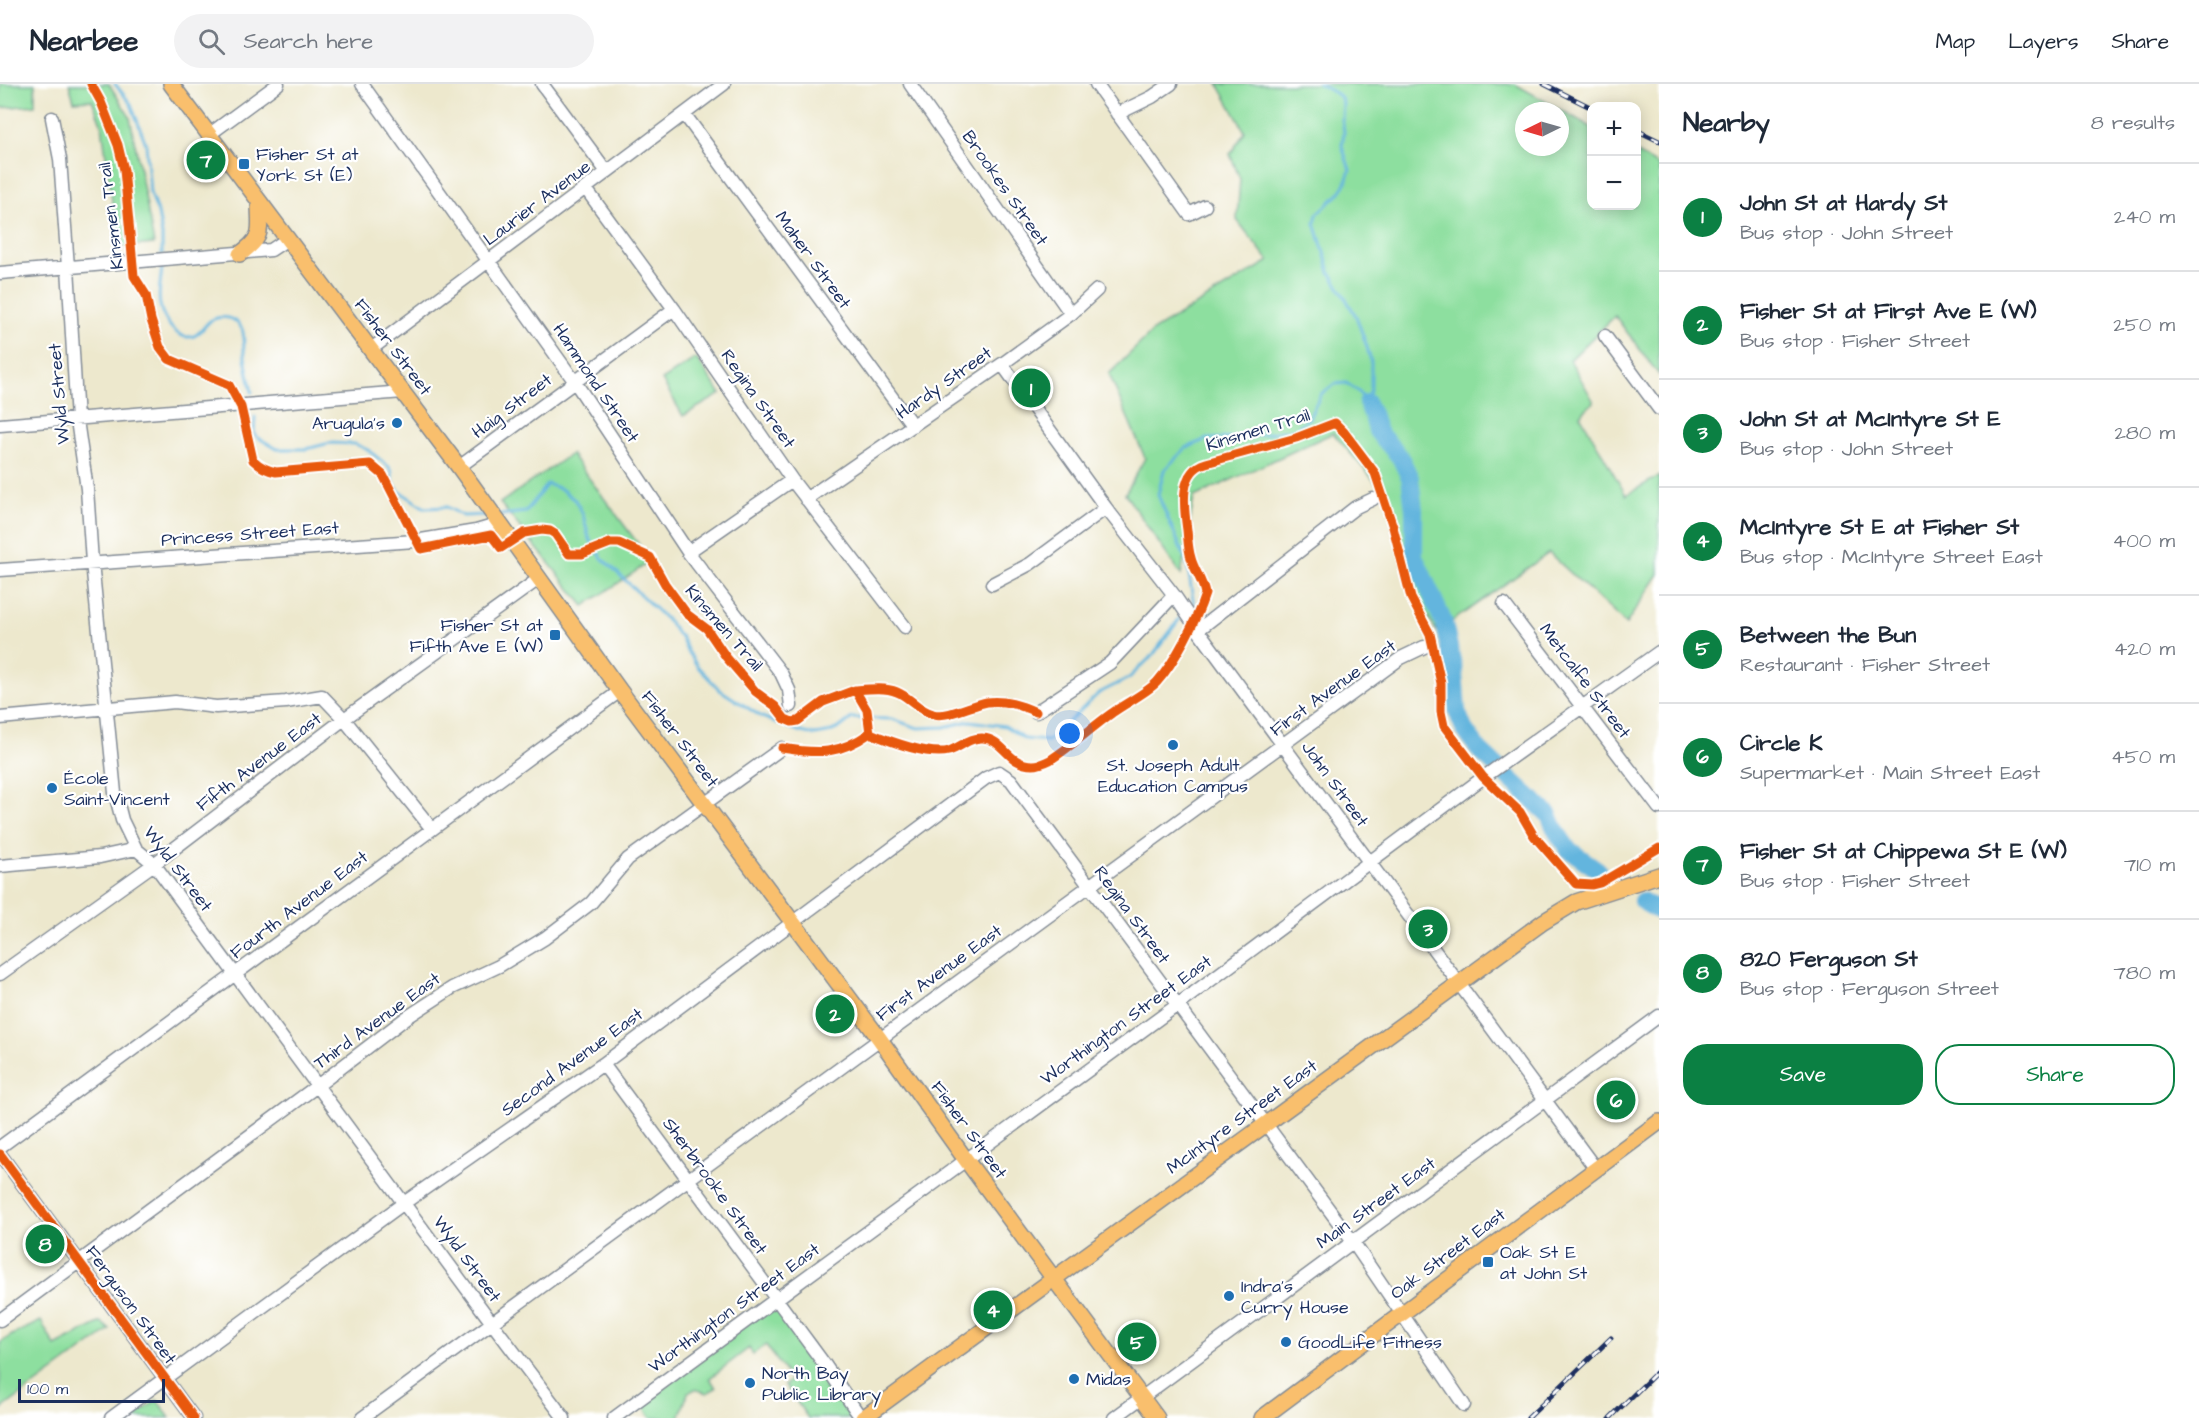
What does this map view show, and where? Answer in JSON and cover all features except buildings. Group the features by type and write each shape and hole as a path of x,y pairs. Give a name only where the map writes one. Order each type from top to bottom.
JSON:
{"main road":[{"name":"Fisher Street","path":"171,84 498,520 620,691 879,1038 966,1160 1157,1418"},
{"path":"240,254 260,235 259,202"},
{"name":"McIntyre Street East","path":"862,1418 1055,1280 1543,922 1575,902 1659,875"},
{"name":"Oak Street East","path":"1262,1418 1659,1122"}],"street":[{"path":"210,134 278,84"},
{"name":"Hammond Street","path":"362,84 575,382 688,552 781,673 789,690 791,706"},
{"path":"542,84 607,172"},
{"name":"Laurier Avenue","path":"370,350 724,84"},
{"name":"Brookes Street","path":"910,84 1071,314"},
{"path":"1096,84 1189,214 1205,206"},
{"path":"1118,114 1152,97 1171,84"},
{"name":"Maher Street","path":"685,115 913,426"},
{"name":"Wyld Street","path":"52,118 60,159 69,267 77,420 87,489 115,793 122,820 136,849 154,864 564,1418"},
{"name":"Regina Street","path":"586,189 674,309 792,480 905,627"},
{"path":"0,273 240,254 271,250 286,240"},
{"name":"Hardy Street","path":"806,499 1002,364 1071,314 1097,290"},
{"name":"Haig Street","path":"459,468 674,309"},
{"path":"1605,336 1659,409"},
{"name":"John Street","path":"1002,364 1106,508 1174,594 1595,1168"},
{"path":"0,425 402,392"},
{"path":"688,552 792,480"},
{"path":"1197,628 1356,507 1372,499"},
{"path":"992,584 1030,564 1106,508"},
{"name":"Princess Street East","path":"0,570 415,541 476,531 498,520"},
{"name":"Fifth Avenue East","path":"0,974 154,864 344,719 540,578"},
{"path":"1036,712 1110,663 1174,594"},
{"name":"Metcalfe Street","path":"1504,604 1659,808"},
{"name":"First Avenue East","path":"362,1418 879,1038 1284,746 1401,658 1424,647"},
{"name":"Worthington Street East","path":"614,1418 1176,1006 1513,755 1659,652"},
{"name":"Fourth Avenue East","path":"0,1147 620,691"},
{"path":"0,718 175,702 216,707 286,702 322,696 344,719 432,829"},
{"name":"Third Avenue East","path":"0,1320 406,1018 443,994 499,966 545,938 591,903 628,859 782,748"},
{"name":"Regina Street","path":"999,772 1011,780 1176,1006 1353,1242 1464,1405"},
{"name":"Second Avenue East","path":"111,1418 404,1203 603,1064 986,778 999,772"},
{"path":"0,866 100,857 136,849"},
{"name":"Main Street East","path":"1114,1418 1659,1016"},
{"name":"Sherbrooke Street","path":"603,1064 862,1418"},
{"name":"Ferguson Street","path":"0,1154 194,1418"}],"green space":[{"path":"0,84 35,84 35,105 0,108"},
{"path":"69,84 109,84 130,117 154,244 118,247 102,126 92,100 74,101"},
{"path":"1218,84 1515,84 1547,102 1515,102 1515,156 1569,156 1569,115 1587,125 1587,210 1641,210 1641,155 1659,166 1659,375 1615,316 1570,360 1594,402 1580,415 1626,495 1659,476 1659,574 1626,624 1549,553 1437,632 1416,597 1391,500 1333,433 1194,497 1181,575 1125,494 1145,458 1109,374 1154,330 1269,261 1237,220 1240,179 1230,154 1245,132"},
{"path":"696,358 721,394 683,416 662,380"},
{"path":"571,454 651,561 584,606 500,503"},
{"path":"776,1298 861,1418 808,1418 785,1385 791,1380 766,1345 753,1354 749,1348 710,1378 716,1388 707,1393 695,1389 688,1393 679,1418 651,1418 639,1400"},
{"path":"41,1321 55,1346 101,1322 110,1330 0,1410 0,1343"},
{"path":"157,1400 170,1418 133,1418"}],"waterway":[{"path":"115,84 131,104 146,144 150,193 158,213 162,235 162,254"},
{"path":"1319,84 1340,96 1343,104 1342,146 1350,170 1345,185 1338,195 1317,214 1315,223 1330,272 1356,316 1367,347 1371,362 1371,387 1367,403"},
{"path":"162,264 159,300 168,323 177,333 188,337 196,335 214,319 223,317 236,322 243,332 244,351 252,392"},
{"path":"1188,610 1194,605 1187,563 1158,495 1164,470 1186,448 1207,439 1239,438 1296,429 1309,418 1321,394 1335,384 1346,383 1358,391 1367,403"},
{"path":"1367,403 1377,431 1400,457 1410,478 1414,510 1414,556 1444,623 1454,670 1457,711 1464,729 1479,750 1549,815 1568,849 1598,870"},
{"path":"255,417 254,433 277,449 306,449 330,443 355,444 368,450 389,467 392,472 392,481 399,491 425,508 447,507 463,516 486,515"},
{"path":"501,515 526,512 547,484 561,489 576,501 583,515 589,538 602,558 670,623 698,667 720,690 762,717 815,735 839,728 852,718 892,719 918,728 944,727 970,721 1005,726 1025,739 1048,741 1099,693 1129,678 1153,655 1183,614"},
{"path":"1642,901 1659,911"}],"railway":[{"path":"1544,84 1587,106"},
{"path":"1641,132 1659,141"},
{"path":"1528,1418 1611,1338"},
{"path":"1610,1418 1659,1370"}],"cycle path":[{"name":"Kinsmen Trail","path":"91,84 101,102 118,145 124,170 134,276 146,295 160,347 169,359 229,385 241,407 253,460 263,468 276,472 370,464 383,475 421,549 491,535 501,548 524,533 542,530 555,534 569,554 582,554 610,543 619,543 650,557 665,584 687,614 707,629 726,657 756,692 775,706 785,719 792,722 798,721 823,702 855,690 867,710 870,733"},
{"name":"Kinsmen Trail","path":"870,733 909,747 941,752 949,751 974,739 990,739 1011,757 1024,764 1037,765 1050,760 1112,713 1153,686 1164,674 1191,628 1205,594 1192,562 1188,544 1184,501 1187,482 1191,474 1197,467 1206,463 1296,438 1335,423 1375,473 1393,527 1411,598 1430,634 1441,683 1441,712 1444,726 1483,777 1520,812 1534,836 1576,884 1600,883 1659,848"},
{"path":"855,690 892,690 902,694 923,710 939,715 987,702 1012,704 1036,712"},
{"path":"782,748 828,751 848,745 870,733"},
{"path":"0,1154 194,1418"}],"place":[{"name":"Fisher St at Chippewa St E (W)","path":"206,160"},
{"name":"Fisher St at York St (E)","path":"244,164"},
{"name":"John St at Hardy St","path":"1031,388"},
{"name":"Arugula’s","path":"397,423"},
{"name":"Fisher St at Fifth Ave E (W)","path":"555,635"},
{"name":"St. Joseph Adult Education Campus","path":"1173,745"},
{"name":"École Saint-Vincent","path":"52,788"},
{"name":"John St at McIntyre St E","path":"1428,929"},
{"name":"Fisher St at First Ave E (W)","path":"835,1014"},
{"name":"Circle K","path":"1616,1100"},
{"name":"820 Ferguson St","path":"45,1244"},
{"name":"Oak St E at John St","path":"1488,1262"},
{"name":"Indra's Curry House","path":"1229,1296"},
{"name":"McIntyre St E at Fisher St","path":"993,1310"},
{"name":"Between the Bun","path":"1137,1342"},
{"name":"GoodLife Fitness","path":"1286,1342"},
{"name":"Midas","path":"1074,1379"},
{"name":"North Bay Public Library","path":"750,1383"}]}
